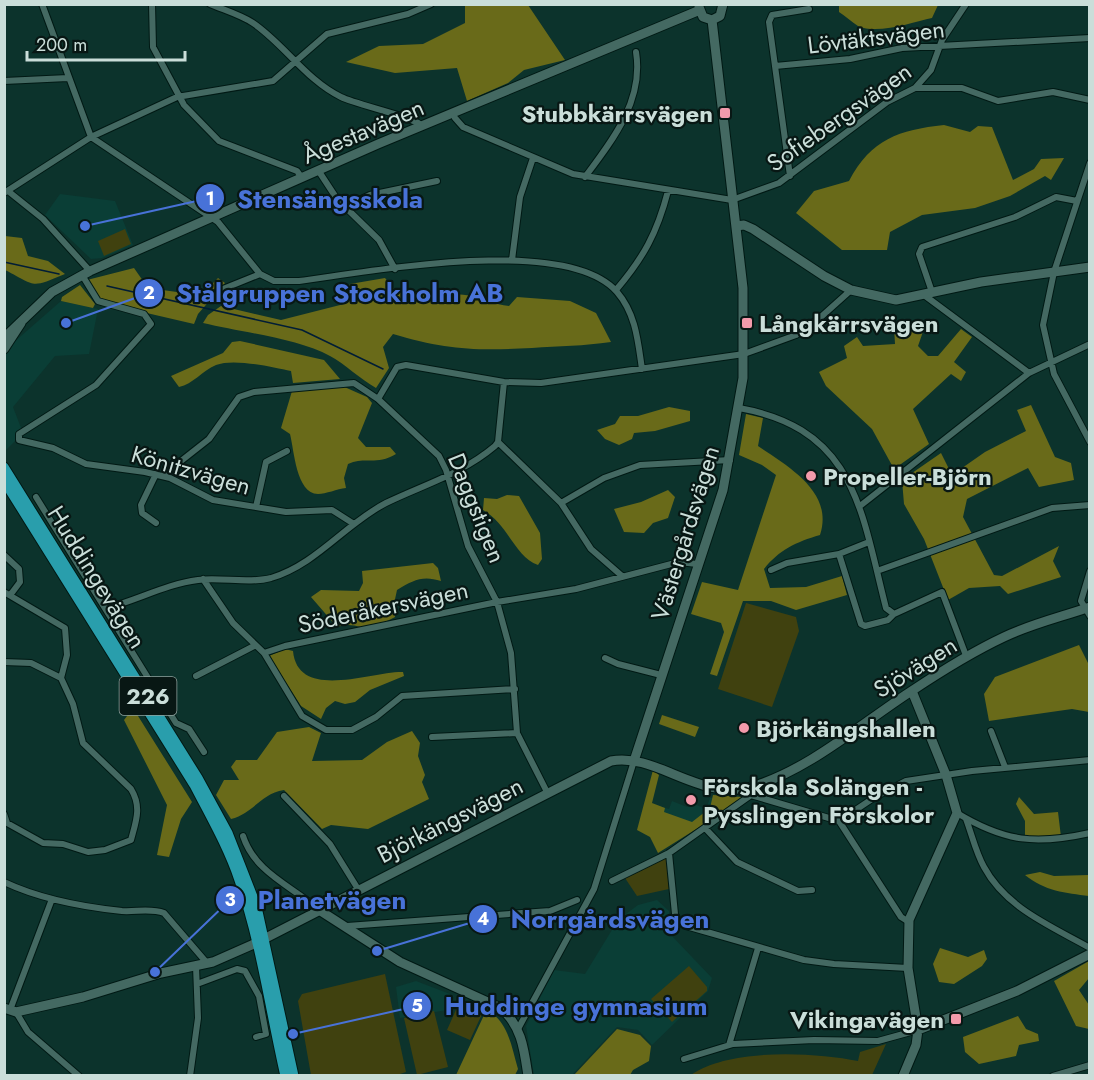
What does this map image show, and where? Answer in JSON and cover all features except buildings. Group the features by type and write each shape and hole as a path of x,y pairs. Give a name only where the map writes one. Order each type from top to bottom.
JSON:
{"main road":[{"name":"Huddingevägen","path":"4,467 211,801 246,875 285,1076"},
{"name":"Huddingevägen","path":"4,481 194,785 238,878 260,940 294,1076"}],"street":[{"path":"42,4 91,137 222,227 260,274 283,282 476,261 512,260 574,269 616,290 633,316 642,369"},
{"path":"152,4 153,47 177,97 219,141 297,171 302,178"},
{"path":"210,4 252,23 295,62 342,98 394,116 415,120 422,126"},
{"path":"712,20 722,12 723,4"},
{"name":"Sofiebergsvägen","path":"455,118 463,128 585,177 732,200 769,188 790,176 887,102 915,88 931,70 939,47 966,4"},
{"path":"86,273 43,219 6,192 91,137 177,97 268,82 327,34 408,14 427,5"},
{"name":"Ågestavägen","path":"4,338 52,292 86,273 318,170 699,7 703,17 712,20"},
{"path":"790,176 770,18 809,9"},
{"name":"Västergårdsvägen","path":"518,1029 594,889 661,675 723,490 730,460 739,408 744,354 743,288 712,20"},
{"name":"Lövtäktsvägen","path":"775,66 850,59 902,48 1089,38"},
{"path":"585,177 623,123 635,85 636,52"},
{"path":"4,81 68,78"},
{"path":"915,88 962,88 998,101 1053,92 1089,100"},
{"path":"512,260 520,197 533,158"},
{"path":"1089,163 1054,272 1044,317 1050,364 1066,400 1088,433 1089,442"},
{"path":"318,170 344,207 379,240 395,269"},
{"path":"344,207 370,195 437,181"},
{"path":"616,290 640,261 655,236 668,191"},
{"path":"1029,373 928,294 919,254 922,247 1015,217 1056,197 1077,201"},
{"path":"736,226 744,225 753,229 824,276 851,290 896,300 1089,267"},
{"name":"Könitzvägen","path":"86,273 98,301 144,314 151,324 96,385 19,434 19,440 53,448 86,464 159,475 213,500 286,512 332,510 354,524"},
{"path":"219,291 260,274"},
{"path":"378,399 398,367 406,364 504,382 551,382 744,354 796,335 851,290"},
{"name":"Ågestavägen","path":"4,349 21,322"},
{"path":"860,506 1029,373 1089,344"},
{"name":"Daggstigen","path":"159,475 209,439 238,397 254,392 348,381 378,399 425,440 439,456 448,477 468,546 496,602 512,658 517,733 548,792"},
{"path":"107,608 181,583 203,579 270,578 316,556 354,524 386,503 448,477 476,460 498,442 504,382"},
{"path":"739,408 793,424 822,443 841,468 860,506 886,608 894,614"},
{"path":"498,442 561,503 591,549 622,576"},
{"path":"256,507 266,462 287,452"},
{"path":"561,503 604,478 640,465 730,460"},
{"path":"156,523 142,513 141,505 159,475"},
{"name":"Huddingevägen","path":"36,497 107,608 176,723 189,729 204,752"},
{"path":"877,571 1052,508 1089,505"},
{"path":"771,570 787,563 839,554 869,542"},
{"path":"839,554 861,624 865,626 888,620 894,614 942,592 965,653"},
{"path":"4,555 19,569 20,582 8,593 65,628 67,655 61,678"},
{"name":"Söderåkersvägen","path":"264,654 285,646 496,602 576,589 679,562 697,564"},
{"path":"1088,610 1081,601 1089,570"},
{"path":"203,579 233,623 264,654 302,716 326,730 352,730 376,717 402,696 515,689"},
{"name":"Sjövägen","path":"634,761 716,789 734,791 750,788 783,775 912,691 1005,636 1088,610"},
{"path":"196,676 254,646"},
{"path":"605,658 618,664 661,675"},
{"path":"4,662 18,660 31,663 61,678 73,704 83,743 131,789 136,797 138,814 131,840 116,847 94,852 63,844 47,844 7,823 4,814"},
{"path":"903,1076 916,1045 918,1030 908,968 909,922 957,813 946,775 912,691"},
{"path":"991,730 1005,767"},
{"path":"432,737 517,733"},
{"path":"839,821 875,797 906,781 1005,767 1089,760"},
{"name":"Björkängsvägen","path":"10,1010 207,963 260,940 611,761 634,761"},
{"path":"612,881 669,853 751,795 839,821 901,917 909,922"},
{"path":"284,796 330,844 358,889"},
{"path":"957,813 1004,835 1030,842 1089,833"},
{"path":"966,819 983,866 996,885 1014,904 1089,948"},
{"path":"705,828 737,862 747,868 798,891 812,890"},
{"path":"243,836 248,851 272,876 319,910 400,962 495,1004 513,1020 518,1029 528,1076"},
{"path":"669,853 677,920 686,926 758,948 834,964 908,968"},
{"path":"4,882 52,899 124,911 164,913 207,963"},
{"path":"52,899 10,1010 28,1032 79,1076"},
{"path":"347,926 550,910 577,900"},
{"path":"729,1045 758,948"},
{"path":"684,1059 729,1045 814,1040 878,1041 918,1030 1017,991 1089,954"},
{"path":"190,1076 198,1017 196,966"},
{"path":"197,984 237,969 245,970 259,996 265,1024 266,1034 256,1037"},
{"path":"1053,1076 1089,1065"}],"shaded area":[{"path":"465,4 528,5 565,60 524,70 508,83 467,101 457,68 395,73 346,62 379,46 423,44 465,23"},
{"path":"839,4 938,5 932,18 895,27 875,29 858,26 839,12"},
{"path":"944,125 970,132 978,126 992,127 1013,180 1034,169 1041,159 1064,158 1051,180 1045,176 1010,196 975,208 922,215 890,232 887,250 842,250 796,213 814,191 849,181 867,155 888,139 913,130"},
{"path":"60,194 115,201 133,245 102,258 91,259 45,215"},
{"path":"125,229 131,244 104,256 98,241"},
{"path":"5,236 22,238 28,256 48,261 65,274 34,284 5,270"},
{"path":"134,268 148,288 177,292 195,302 218,278 225,283 198,314 194,324 108,304 94,294 87,280"},
{"path":"385,278 396,292 473,296 509,306 517,297 570,301 596,313 611,342 532,348 478,349 429,343 393,334 383,347 389,368 376,388 336,359 317,350 285,340 203,323 208,315 221,306 281,320 344,304 350,284"},
{"path":"80,285 95,304 93,308 61,301 62,297"},
{"path":"61,301 98,309 89,354 55,356 13,407 23,433 6,450 4,354 13,343"},
{"path":"925,326 918,346 928,356 938,356 961,329 972,337 954,362 966,372 961,381 951,374 913,409 929,444 894,469 872,429 826,386 819,372 847,358 844,346 857,337 863,346 895,344 894,327"},
{"path":"240,341 324,360 340,379 293,383 291,371 232,362 216,365 179,387 171,376 223,353 232,342"},
{"path":"340,385 367,397 372,403 358,438 366,447 390,447 396,454 383,460 348,464 344,478 346,488 318,494 305,487 297,470 290,434 281,428 292,391"},
{"path":"1031,405 1055,457 1071,463 1074,480 1039,487 1028,468 967,499 963,517 994,575 1002,576 1059,546 1053,561 1061,577 1008,594 1000,586 969,588 948,600 924,539 904,504 902,480 941,453 952,475 985,452 1026,431 1017,410"},
{"path":"669,407 690,411 690,421 655,431 634,433 632,439 619,445 605,439 597,430 615,424 620,416 638,416"},
{"path":"746,414 763,418 758,446 806,482 815,493 821,506 823,520 820,535 789,548 764,569 770,588 806,587 842,576 847,595 796,610 771,601 743,601 717,676 710,674 724,632 721,623 691,614 702,582 738,590 776,475 762,465 739,455"},
{"path":"668,490 675,497 668,518 653,523 644,533 624,532 614,509 641,502"},
{"path":"507,495 519,496 540,533 542,559 538,565 523,555 499,523 483,510 484,498 497,499"},
{"path":"433,563 438,568 441,581 429,578 418,580 397,590 394,604 395,617 374,626 337,627 311,597 321,590 359,591 363,583 362,571"},
{"path":"746,603 796,617 799,631 772,707 718,689"},
{"path":"1079,645 1089,665 1089,712 1072,709 989,721 984,694 995,677"},
{"path":"285,649 293,651 298,667 308,676 322,680 403,672 404,676 370,690 355,702 345,704 335,701 326,708 321,719 301,706 269,656"},
{"path":"133,708 192,802 181,819 169,857 157,855 167,805 124,720"},
{"path":"662,715 699,727 695,737 659,724"},
{"path":"309,727 321,733 312,761 362,760 387,742 412,731 420,743 418,756 425,775 422,782 429,799 368,829 331,825 322,829 284,790 269,795 246,813 231,819 216,795 224,780 239,780 231,767 236,760 257,760 277,732"},
{"path":"653,770 659,775 652,803 665,808 664,812 692,822 710,808 713,795 742,797 658,853 650,837 637,830"},
{"path":"732,797 676,842 652,804 669,809 672,801 687,807 692,803 706,809 710,798"},
{"path":"1019,797 1034,814 1058,812 1061,837 1025,839 1025,821 1016,804"},
{"path":"666,858 669,889 637,896 625,878"},
{"path":"1040,872 1054,876 1089,875 1089,896 1048,888 1025,875"},
{"path":"657,900 669,911 671,935 712,978 708,991 652,1045 638,1030 617,1027 572,1075 534,1075 526,1026 554,970 585,974 618,920 638,905"},
{"path":"940,948 968,957 984,950 987,959 982,966 954,984 939,982 933,964"},
{"path":"1089,961 1089,978 1079,990 1089,1005 1089,1029 1076,1026 1054,981"},
{"path":"689,966 707,987 707,991 672,1022 651,999"},
{"path":"385,974 406,1072 394,1076 311,1075 298,1001 302,994"},
{"path":"416,981 450,994 453,1009 400,1018 396,987"},
{"path":"460,1001 483,1012 470,1040 447,1030"},
{"path":"434,1011 448,1067 417,1075 404,1018"},
{"path":"490,1012 506,1030 518,1069 515,1075 456,1075 485,1013"},
{"path":"1018,1016 1026,1029 1038,1034 1039,1041 1019,1045 1016,1056 979,1064 965,1052 963,1037"},
{"path":"617,1029 640,1035 651,1046 649,1061 633,1070 630,1075 574,1075"},
{"path":"886,1044 872,1075 691,1075 707,1066 727,1060 772,1054 795,1054 858,1061 860,1052"}],"waterway":[{"path":"4,262 59,274"},
{"path":"107,286 302,330 383,369"}],"place":[{"name":"Stubbkärrsvägen","path":"725,113"},
{"name":"Stensängsskola","path":"85,226"},
{"name":"Stålgruppen Stockholm AB","path":"66,323"},
{"name":"Långkärrsvägen","path":"747,323"},
{"name":"Propeller-Björn","path":"811,476"},
{"name":"Björkängshallen","path":"744,728"},
{"name":"Förskola Solängen - Pysslingen Förskolor","path":"691,800"},
{"name":"Norrgårdsvägen","path":"377,951"},
{"name":"Planetvägen","path":"155,972"},
{"name":"Vikingavägen","path":"956,1019"},
{"name":"Huddinge gymnasium","path":"293,1034"}]}
